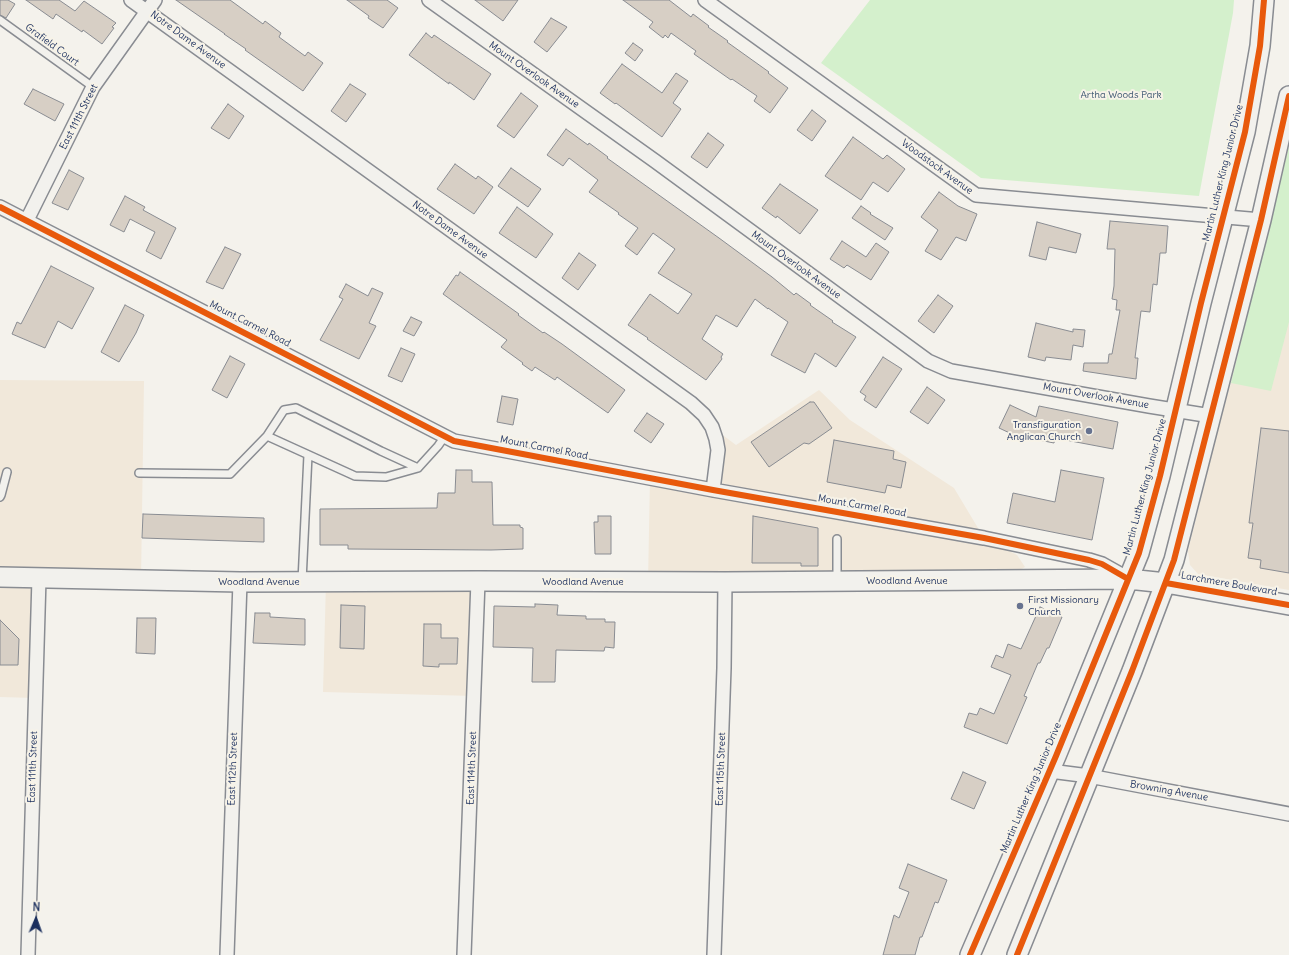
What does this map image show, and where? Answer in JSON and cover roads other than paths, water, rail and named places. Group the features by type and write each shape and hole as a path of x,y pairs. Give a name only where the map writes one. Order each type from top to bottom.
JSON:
{"main road":[{"name":"Martin Luther King Junior Drive","path":"970,955 1050,771 1139,553 1160,476 1201,303 1245,132 1260,46 1264,0"},
{"path":"1017,955 1132,670 1175,556 1261,220 1289,96"},
{"name":"Woodland Avenue","path":"0,577 240,582 725,582 1128,579 1166,583"},
{"name":"Larchmere Boulevard","path":"1166,583 1289,605"}],"street":[{"name":"Notre Dame Avenue","path":"131,0 704,414 712,427 718,450 713,490"},
{"name":"East 111th Street","path":"27,220 93,87 155,0"},
{"name":"Mount Overlook Avenue","path":"429,0 655,162 928,361 951,371 1211,416"},
{"name":"Woodstock Avenue","path":"705,0 976,195 1261,220"},
{"name":"Mount Carmel Road","path":"0,207 454,441 713,490 984,538 1081,558 1102,564 1128,579"},
{"name":"East 111th Street","path":"28,955 39,578"},
{"name":"East 114th Street","path":"464,955 478,581"},
{"name":"East 112th Street","path":"227,955 240,582"},
{"name":"East 115th Street","path":"714,955 724,668 725,582"},
{"name":"Browning Avenue","path":"1050,771 1089,776 1289,814"}],"lane":[{"name":"Grafield Court","path":"0,20 93,87"},
{"path":"139,473 230,474 267,436 284,410 296,408 418,468"},
{"path":"267,436 355,476 386,477 418,468 438,446 444,436"},
{"path":"302,582 308,455"},
{"path":"0,497 2,495 7,472"},
{"path":"837,539 837,581"}],"place":[{"name":"Transfiguration Anglican Church","path":"1089,431"},
{"name":"First Missionary Church","path":"1020,606"}],"park label":[{"name":"Artha Woods Park","path":"1121,95"}]}
